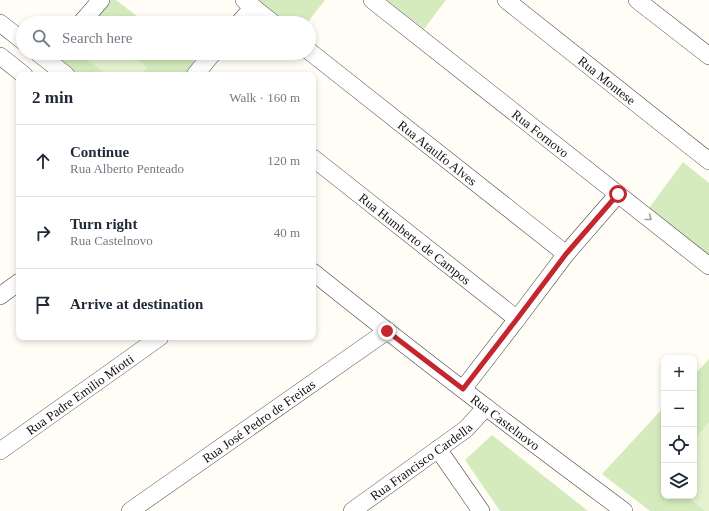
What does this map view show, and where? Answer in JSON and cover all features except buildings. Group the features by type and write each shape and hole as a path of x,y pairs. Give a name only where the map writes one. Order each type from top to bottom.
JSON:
{"street":[{"path":"87,16 101,0"},
{"name":"Rua Fornovo","path":"372,0 709,266"},
{"path":"637,0 709,56"},
{"name":"Rua Montese","path":"510,1 709,160"},
{"path":"242,16 248,3 264,16"},
{"path":"0,23 16,36"},
{"path":"0,56 20,72"},
{"name":"Rua Ataulfo Alves","path":"316,57 566,254"},
{"path":"51,60 63,72"},
{"path":"202,72 209,60"},
{"name":"Rua Humberto de Campos","path":"316,160 517,319"},
{"path":"463,389 566,254 618,194"},
{"name":"Rua Castelnovo","path":"316,274 486,408 624,511"},
{"path":"0,296 16,284"},
{"name":"Rua José Pedro de Freitas","path":"130,511 387,331"},
{"name":"Rua Padre Emilio Miotti","path":"0,451 156,340"},
{"name":"Rua Francisco Cardella","path":"352,511 466,430 486,408"},
{"path":"438,450 481,511"}],"green space":[{"path":"110,0 116,0 137,16 97,16"},
{"path":"254,0 325,0 312,16 275,16"},
{"path":"387,0 446,0 424,29"},
{"path":"62,60 193,60 198,64 192,72 71,72 60,63"},
{"path":"88,60 138,60 147,67 143,72 103,72"},
{"path":"683,162 709,183 709,257 649,208"},
{"path":"709,359 709,511 650,511 602,474 661,410 661,499 697,499 697,372"},
{"path":"709,422 709,511 705,511 691,499 697,499 697,436"},
{"path":"492,435 588,511 500,511 465,460"}],"route":[{"path":"387,331 463,389 566,254 618,194"}]}
